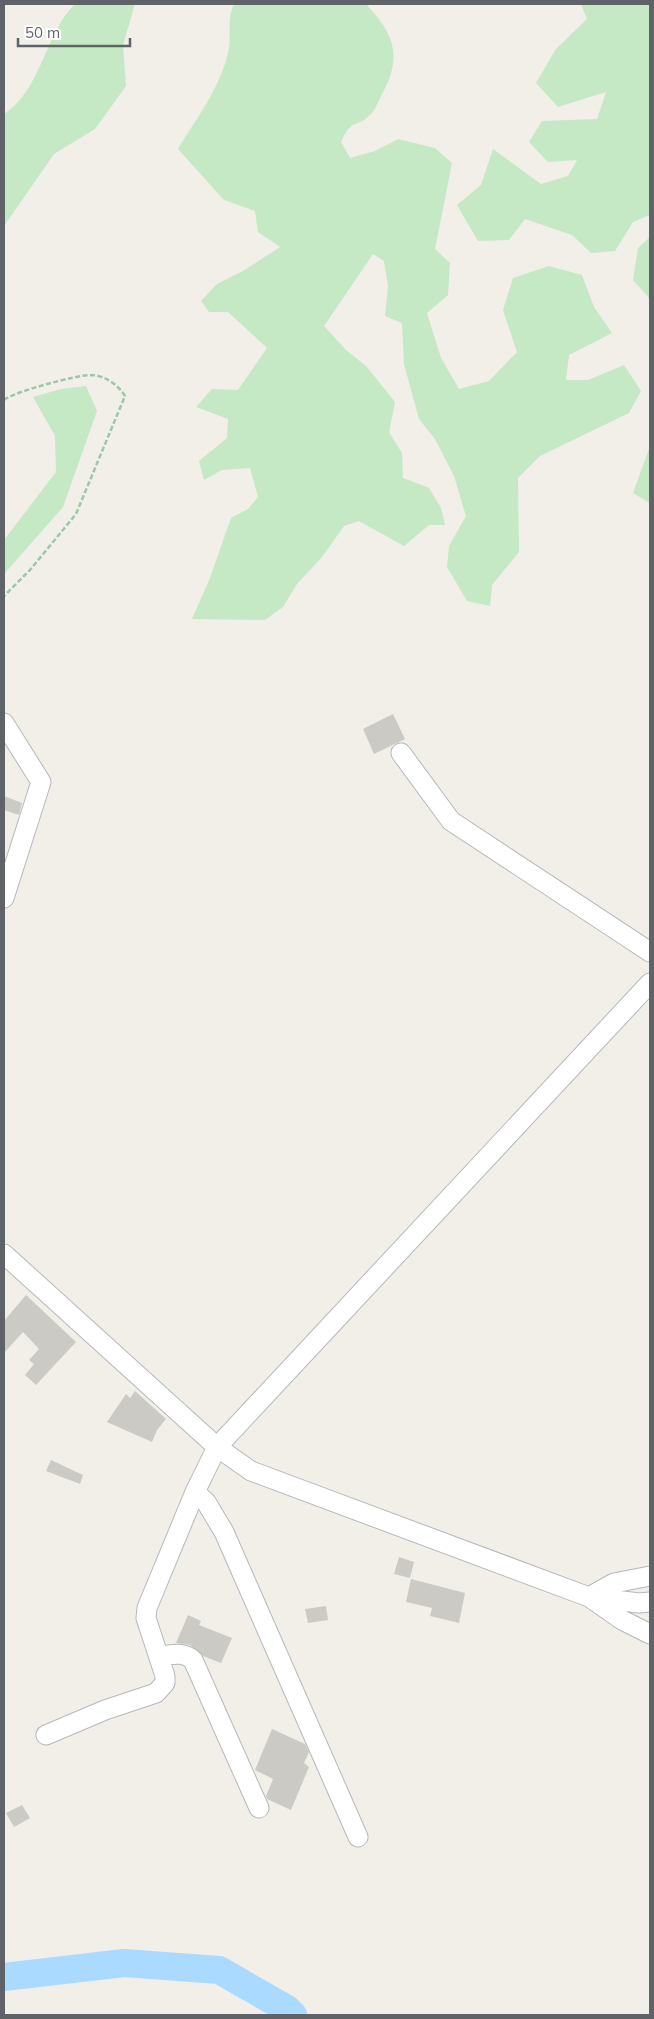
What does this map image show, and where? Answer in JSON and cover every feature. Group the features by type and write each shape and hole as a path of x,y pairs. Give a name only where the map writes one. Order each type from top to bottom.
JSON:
{"street":[{"path":"4,723 41,782 4,898"},
{"path":"401,753 451,820 650,952"},
{"path":"46,1735 105,1710 156,1693 165,1683 159,1656 146,1618 147,1608 194,1492 217,1447 650,983"},
{"path":"4,1254 217,1447 251,1472 589,1597 639,1603 650,1602"},
{"path":"194,1492 206,1502 224,1532 358,1837"},
{"path":"589,1597 614,1583 650,1576"},
{"path":"589,1597 622,1620 650,1634"},
{"path":"159,1656 182,1654 187,1655 193,1660 259,1808"}],"path":[{"path":"4,400 22,392 90,375 120,387 125,396 76,514 30,570 4,596"}],"green space":[{"path":"75,4 135,4 123,45 126,86 95,129 54,154 4,226 4,114 27,91 57,29"},
{"path":"234,4 366,4 383,25 389,36 394,57 388,80 373,112 348,129 341,142 350,158 375,151 398,139 435,148 452,163 435,249 450,263 448,295 427,313 441,358 459,389 489,381 517,352 503,310 513,278 549,266 582,275 594,307 612,333 569,355 566,380 588,380 624,365 641,391 629,413 540,456 518,478 519,552 492,585 490,606 467,601 447,567 449,546 466,516 454,476 435,439 419,419 404,364 402,323 385,316 388,286 384,261 373,254 324,326 346,350 366,366 395,402 389,432 402,453 403,478 429,488 441,508 445,525 429,525 404,546 359,521 344,526 322,557 297,584 283,607 265,620 192,619 210,578 231,518 248,509 258,497 250,468 222,470 204,480 199,461 227,438 228,419 196,407 212,389 238,390 267,348 228,312 209,312 201,301 217,284 243,271 280,247 258,232 255,211 224,200 178,149 207,103 219,79 228,53 230,16"},
{"path":"581,4 650,4 650,215 633,222 615,251 591,253 572,235 525,219 509,240 478,241 457,205 481,185 493,149 541,184 568,176 577,160 548,162 529,142 542,121 597,119 606,92 558,107 536,83 556,49 587,19"},
{"path":"650,237 650,299 633,280 638,248"},
{"path":"86,386 97,411 63,507 4,574 4,540 56,472 55,436 33,397 61,389"},
{"path":"650,446 650,503 633,493"}],"building":[{"path":"393,714 405,739 374,754 363,729"},
{"path":"4,796 22,803 19,815 4,810"},
{"path":"26,1295 76,1342 36,1385 25,1375 34,1364 29,1360 39,1349 23,1332 4,1353 4,1321"},
{"path":"135,1391 166,1419 157,1430 152,1442 107,1422 126,1394 130,1398"},
{"path":"51,1460 83,1475 80,1484 46,1471"},
{"path":"399,1557 414,1562 410,1578 394,1574"},
{"path":"411,1579 465,1593 459,1623 430,1616 432,1608 406,1602"},
{"path":"326,1606 328,1620 308,1623 305,1609"},
{"path":"188,1615 201,1621 199,1625 232,1638 221,1663 203,1656 190,1645 176,1643"},
{"path":"272,1729 305,1744 309,1752 304,1763 309,1767 291,1810 267,1799 266,1796 273,1779 255,1770"},
{"path":"22,1805 30,1818 14,1827 6,1813"}],"waterway":[{"path":"4,1977 124,1963 219,1970 287,2009 293,2015"}]}
